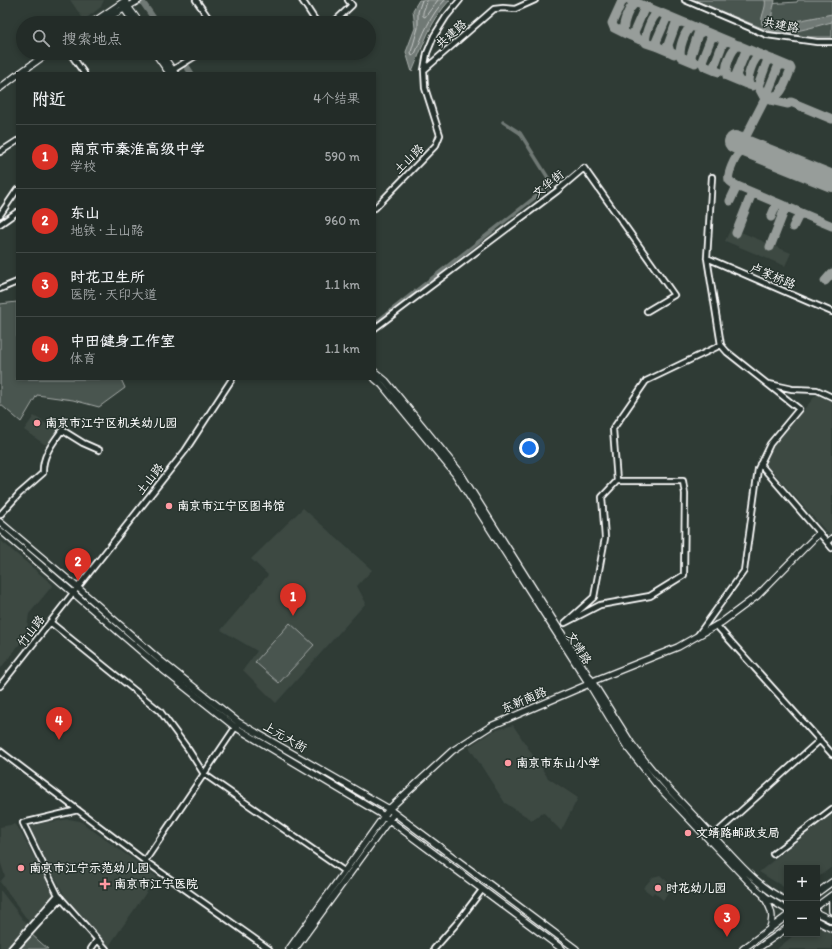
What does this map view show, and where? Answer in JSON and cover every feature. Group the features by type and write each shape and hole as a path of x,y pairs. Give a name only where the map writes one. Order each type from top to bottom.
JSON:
{"main road":[{"path":"102,16 123,1 130,16"},
{"path":"112,16 138,1"},
{"path":"126,8 133,16"},
{"path":"21,72 38,60"},
{"path":"161,60 171,72"},
{"path":"165,60 171,72"},
{"path":"0,88 16,76"},
{"name":"文靖路","path":"376,373 386,382 459,471 591,683 627,747 640,765 708,840 759,890 784,908"},
{"name":"文靖路","path":"376,380 382,385 455,474 591,683 644,761 660,780 754,878 772,893 784,899"},
{"name":"上元大街","path":"0,522 237,725 391,811 576,949"},
{"name":"上元大街","path":"0,530 157,665 237,725 386,817 562,949"},
{"name":"东新南路","path":"289,949 344,871 386,817 452,751 491,726 678,647 697,637 757,596 820,533"},
{"name":"东新南路","path":"295,949 386,817"},
{"path":"820,891 832,882"},
{"path":"759,890 768,903 772,914 771,924 768,930"},
{"path":"820,904 832,895"},
{"path":"832,898 832,911"},
{"path":"820,914 832,920"},
{"path":"743,949 784,918"},
{"path":"820,923 832,929"},
{"path":"757,949 784,930"}],"street":[{"path":"196,0 207,16"},
{"path":"302,0 312,16"},
{"path":"340,16 352,5 348,0"},
{"name":"土山路","path":"376,207 436,145 440,135 425,88 424,70 427,53 434,36 446,17 460,0"},
{"name":"共建路","path":"424,70 494,9 515,9 535,0"},
{"name":"共建路","path":"685,0 767,35 817,42 832,42"},
{"path":"75,60 83,72"},
{"path":"171,72 189,60"},
{"path":"0,152 16,142"},
{"name":"文华街","path":"376,327 551,196 584,168 674,295 647,311"},
{"path":"697,637 744,571 758,469 770,444 799,409 727,352 721,345 707,258 712,177"},
{"path":"0,214 16,191"},
{"path":"0,224 16,213"},
{"name":"卢家桥路","path":"707,258 832,312"},
{"path":"0,288 16,282"},
{"path":"617,481 683,481 685,494 684,575 650,596 600,605 565,623 594,597 605,538 602,497 617,481 613,429 646,381 721,345"},
{"name":"土山路","path":"77,587 185,451 231,380"},
{"path":"767,384 792,389 817,390 832,397"},
{"path":"0,515 19,494 43,473 42,465 46,453 62,430 83,443 99,450"},
{"path":"760,464 832,548"},
{"path":"827,542 832,538"},
{"name":"竹山路","path":"0,686 77,587"},
{"path":"50,622 160,711 204,774 344,871"},
{"path":"716,625 832,754"},
{"path":"145,861 237,725"},
{"path":"708,840 820,740"},
{"path":"0,751 145,861 269,949"},
{"path":"773,854 832,809"},
{"path":"78,810 23,823 59,896 106,949"},
{"path":"434,949 456,924 482,890"},
{"path":"11,949 59,896"},
{"path":"16,949 59,896"},
{"path":"91,949 98,940"}],"shaded area":[{"path":"70,0 104,0 101,7 89,16 81,16"},
{"path":"694,0 765,0 767,4 797,2 798,0 832,0 832,37 805,37 762,28"},
{"path":"731,228 791,253 785,266 725,241"},
{"path":"16,302 16,380 121,380 125,388 99,407 73,400 37,395 21,422 0,404 0,304"},
{"path":"817,394 832,401 832,538 765,463 774,444"},
{"name":"南京市江宁区机关幼儿园","path":"34,416 58,431 49,444 44,444 24,430"},
{"path":"303,508 372,570 357,586 366,603 276,703 243,670 257,651 221,630 268,575 251,559"},
{"path":"0,540 53,585 29,614 26,636 0,669"},
{"path":"290,623 314,645 279,683 255,662"},
{"name":"南京市东山小学","path":"513,725 548,778 578,798 561,831 543,812 532,820 505,803 469,747 493,731"},
{"path":"832,813 832,867 820,876 820,865 784,865 784,887 759,872"},
{"name":"南京市江宁医院","path":"69,819 80,821 157,877 109,946 65,896 30,830 31,825"},
{"name":"南京市江宁示范幼儿园","path":"14,824 19,829 54,895 29,922 0,882 5,876 0,861 0,827"},
{"name":"时花幼儿园","path":"660,875 673,887 663,900 654,892 652,895 643,888 653,877"},
{"path":"0,891 28,926 8,949 0,949"},
{"path":"820,928 832,933 832,949 777,949 791,937 820,937"},
{"path":"31,934 48,949 18,949"}],"water":[{"path":"419,0 450,0 437,16 432,25 412,72 406,52 415,28 413,10"},
{"path":"765,0 775,0 772,20 775,23 786,23 832,14 832,22 784,33 774,32 766,29 762,24"}],"waterway":[{"path":"141,0 152,16"},
{"path":"183,60 190,72"},
{"path":"376,322 552,184 520,133 503,122"}],"taxiway":[{"path":"623,0 612,23 614,28 624,33"},
{"path":"630,0 790,67 791,69 781,91 777,95 765,99 745,138"},
{"path":"636,3 628,12 625,21 624,33 636,38"},
{"path":"640,40 636,38 634,32 644,9 648,8"},
{"path":"658,47 646,43 646,39 647,30 651,21 659,12"},
{"path":"670,17 666,19 656,42 658,47 670,52"},
{"path":"674,54 670,52 668,45 676,23 682,22"},
{"path":"692,26 685,35 681,45 680,54 681,57 693,62"},
{"path":"695,63 691,56 698,34 704,31"},
{"path":"716,36 711,38 702,61 704,66 716,71"},
{"path":"719,72 716,71 714,67 723,43 728,41"},
{"path":"739,45 733,50 726,68 727,76 739,81"},
{"path":"749,85 739,81 736,75 745,53 750,50"},
{"path":"752,86 749,85 748,77 757,56 760,54"},
{"path":"765,99 758,86 767,62 772,59"},
{"path":"765,99 778,67 785,65"},
{"path":"766,99 788,104 791,102 832,119"},
{"path":"756,150 744,151 738,155 730,170 729,180 737,186 832,226"},
{"path":"730,201 737,186"},
{"path":"736,233 752,193"},
{"path":"771,217 777,203"},
{"path":"770,247 786,206"},
{"path":"793,227 800,213"},
{"path":"825,281 832,273"}],"runway":[{"path":"735,142 832,181"}],"place":[{"name":"南京市江宁区机关幼儿园","path":"37,423"},
{"name":"南京市江宁区图书馆","path":"169,506"},
{"name":"东山","path":"78,581"},
{"name":"南京市秦淮高级中学","path":"293,616"},
{"name":"中田健身工作室","path":"59,740"},
{"name":"南京市东山小学","path":"508,763"},
{"name":"文靖路邮政支局","path":"688,833"},
{"name":"南京市江宁示范幼儿园","path":"21,868"},
{"name":"南京市江宁医院","path":"105,884"},
{"name":"时花幼儿园","path":"658,888"},
{"name":"时花卫生所","path":"727,937"}]}
